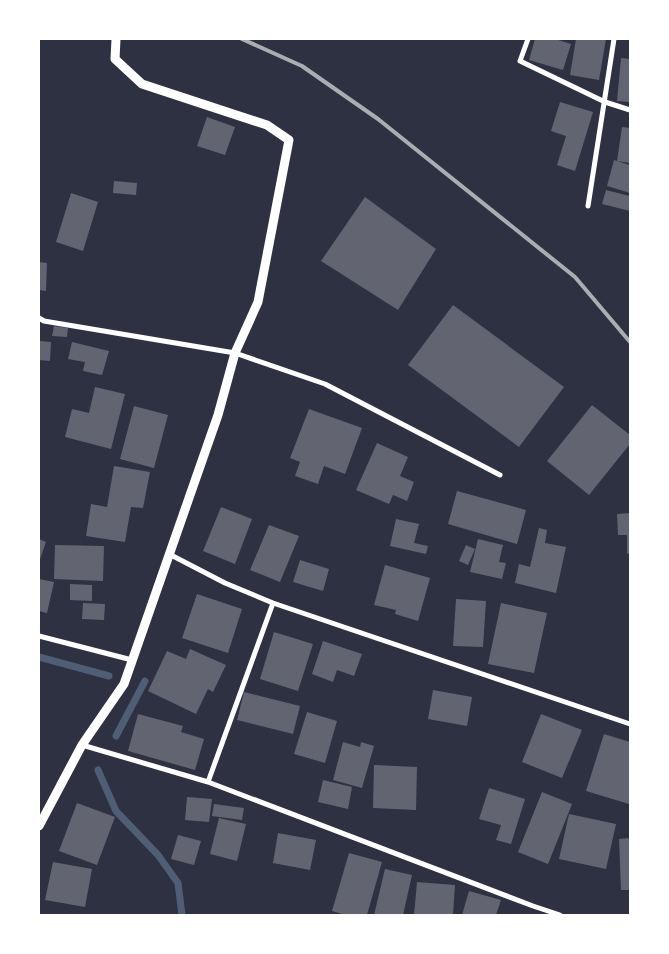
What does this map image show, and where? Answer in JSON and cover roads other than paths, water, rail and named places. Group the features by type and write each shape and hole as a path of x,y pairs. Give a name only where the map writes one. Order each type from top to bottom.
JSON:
{"street":[{"path":"39,826 82,745 124,684 218,415 235,353 258,302 289,140 267,125 142,84 115,59 116,39"},
{"path":"528,39 520,61 605,102 630,110"},
{"path":"588,206 614,39"},
{"path":"39,318 44,321 235,353 324,384 500,475"},
{"path":"169,554 225,583 273,603 630,724"},
{"path":"208,782 273,603"},
{"path":"39,636 132,660"},
{"path":"82,745 208,782 560,915"}],"waterway":[{"path":"39,657 109,676"},
{"path":"116,736 145,681"},
{"path":"98,770 116,811 158,855 178,883 182,915"}],"railway":[{"path":"242,39 302,66 378,119 575,277 630,342"}]}
